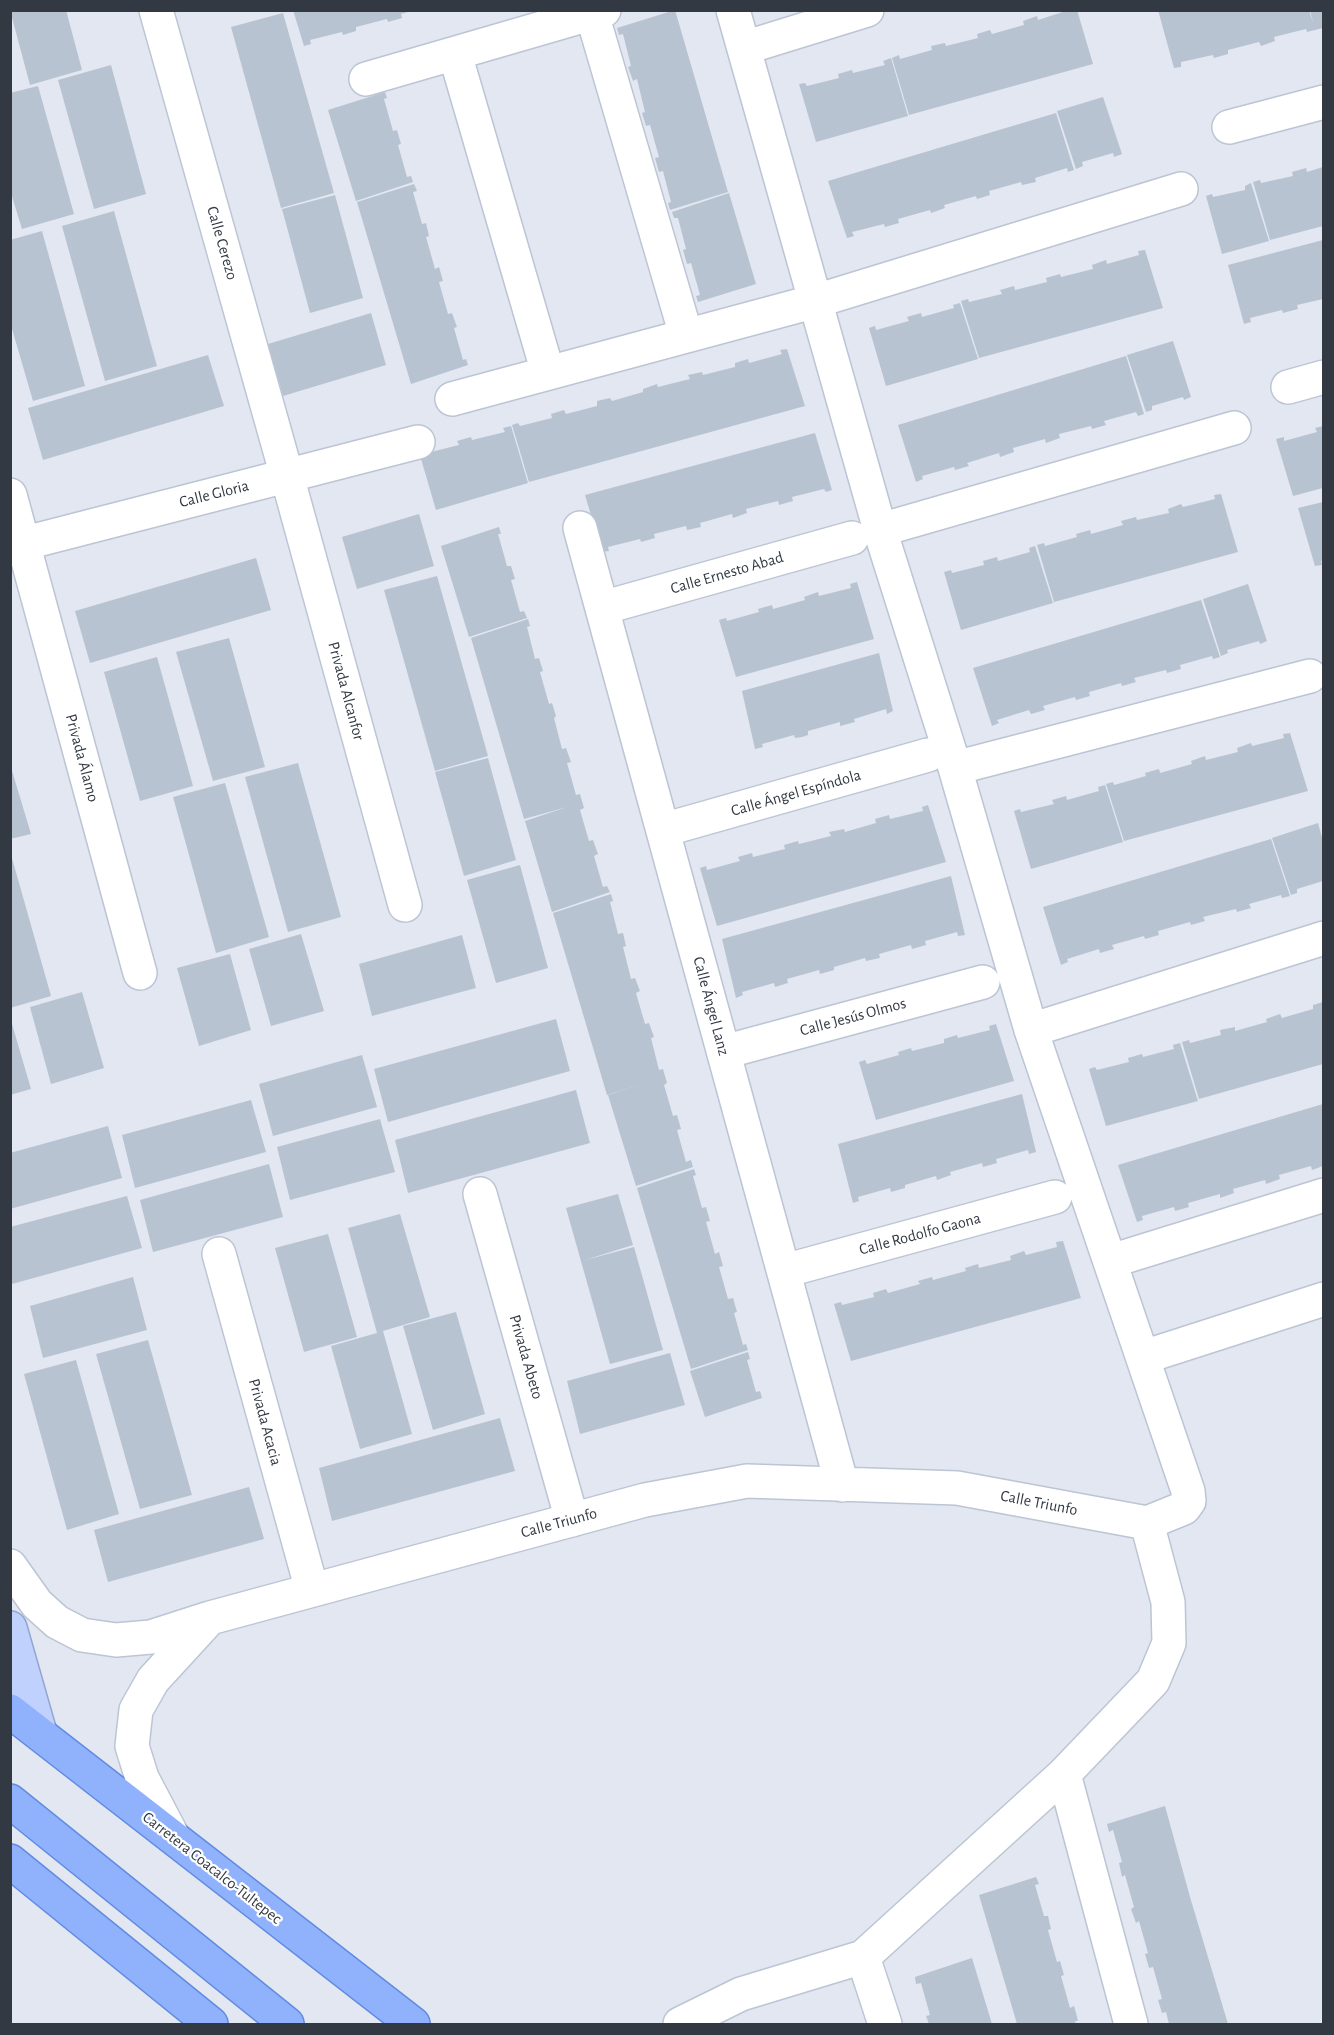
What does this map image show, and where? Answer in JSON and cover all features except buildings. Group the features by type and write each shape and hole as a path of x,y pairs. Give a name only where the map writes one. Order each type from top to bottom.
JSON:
{"main road":[{"name":"Carretera Coacalco-Tultepec","path":"10,1711 413,2025"},
{"path":"10,1801 287,2025"},
{"path":"10,1861 211,2025"}],"street":[{"name":"Calle Cerezo","path":"156,10 287,476"},
{"path":"680,2025 741,1994 863,1957 1064,1774 1153,1681 1169,1643 1168,1602 1147,1523 1184,1508 1189,1501 1188,1491 1144,1357 1031,1030 866,534 816,301 733,10"},
{"path":"744,48 867,10"},
{"path":"366,79 598,12 686,335"},
{"path":"455,54 548,373"},
{"path":"1229,128 1323,102"},
{"path":"452,399 816,301 1181,189"},
{"path":"1288,387 1323,377"},
{"name":"Calle Ernesto Abad","path":"602,608 1233,428"},
{"name":"Calle Gloria","path":"17,545 418,442"},
{"name":"Privada Alcanfor","path":"287,476 405,905"},
{"name":"Privada Álamo","path":"10,495 17,545 140,973"},
{"name":"Calle Ángel Lanz","path":"580,528 842,1485"},
{"name":"Calle Ángel Espíndola","path":"663,830 942,761 1310,676"},
{"path":"1031,1030 1323,938"},
{"name":"Calle Jesús Olmos","path":"724,1052 982,982"},
{"name":"Privada Abeto","path":"480,1194 572,1520"},
{"path":"1111,1261 1323,1195"},
{"name":"Calle Rodolfo Gaona","path":"784,1272 1055,1197"},
{"name":"Privada Acacia","path":"219,1254 312,1590"},
{"path":"1144,1357 1323,1299"},
{"name":"Calle Triunfo","path":"10,1566 37,1604 57,1622 82,1635 116,1640 151,1637 210,1618 645,1500 747,1481 957,1488 1147,1523"},
{"path":"173,1837 142,1778 132,1746 136,1710 153,1680 210,1618"},
{"path":"10,1628 40,1733"},
{"path":"1064,1774 1131,2025"},
{"path":"863,1957 885,2025"}]}
